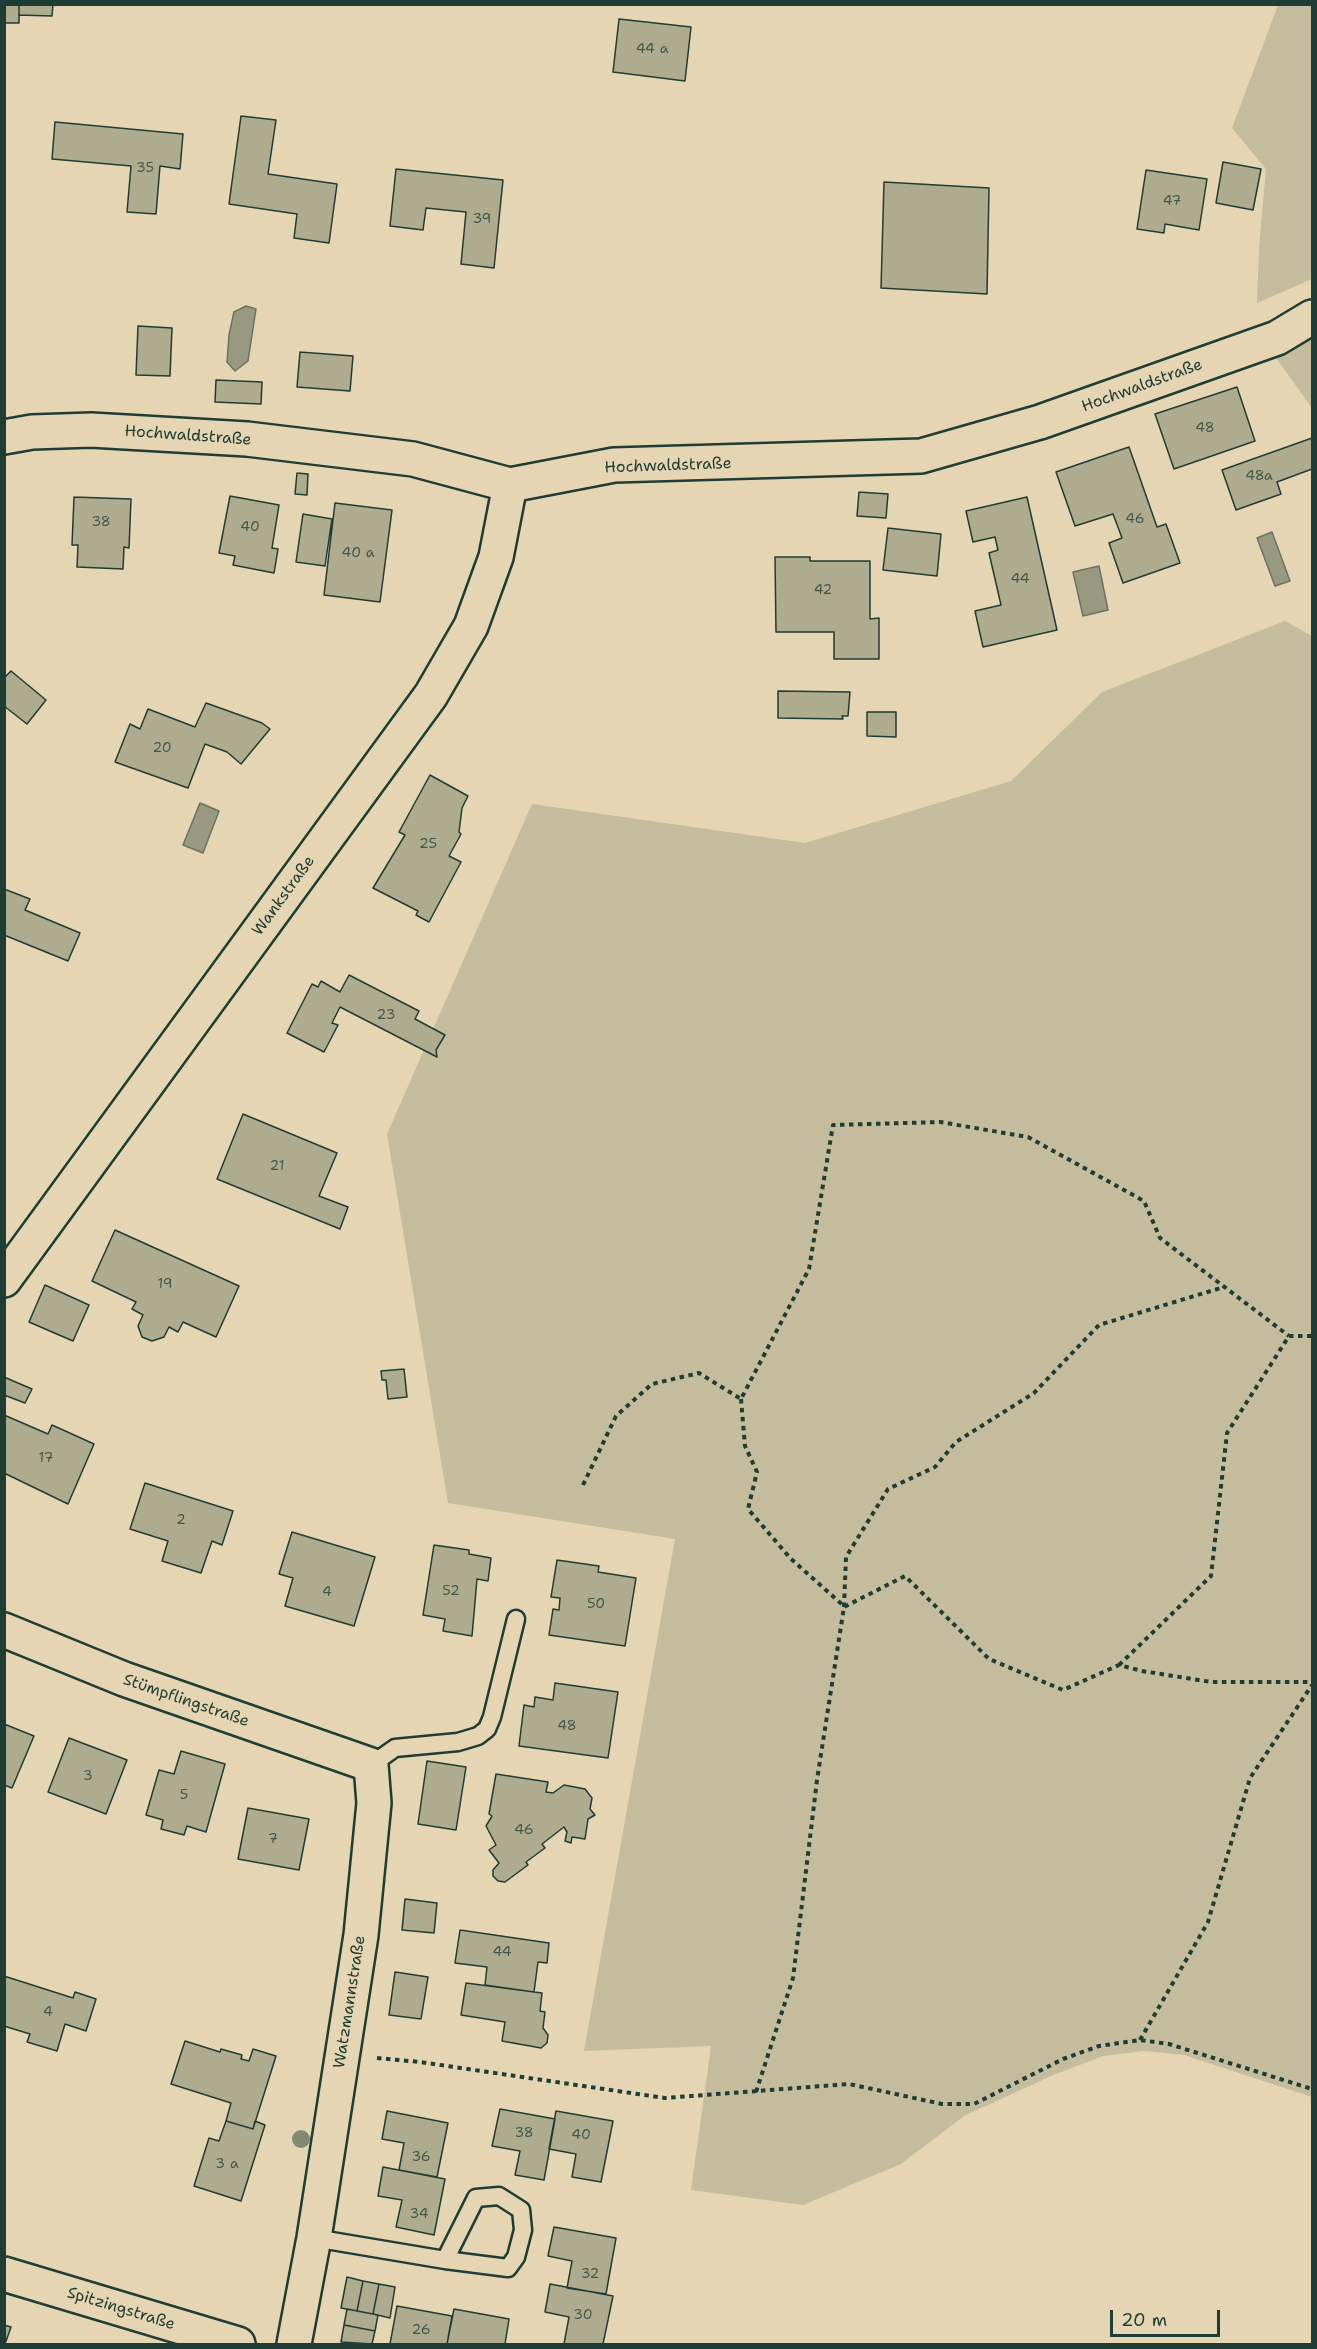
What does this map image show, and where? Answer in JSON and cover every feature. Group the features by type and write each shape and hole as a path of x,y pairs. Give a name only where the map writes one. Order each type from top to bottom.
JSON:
{"street":[{"name":"Hochwaldstraße","path":"4,436 32,432 92,430 247,439 413,459 510,485 614,465 921,456 1040,423 1277,338 1312,317"},
{"name":"Wankstraße","path":"4,1280 431,695 471,626 496,557 510,485"},
{"name":"Stümpflingstraße","path":"4,1630 124,1679 371,1765"},
{"name":"Watzmannstraße","path":"294,2344 314,2238 361,1935 374,1803 371,1765"},
{"name":"Spitzingstraße","path":"4,2274 238,2344"}],"lane":[{"path":"371,1765 394,1748 458,1742 478,1736 487,1728 492,1717 516,1619"},
{"path":"314,2238 445,2260 508,2268 516,2257 523,2230 520,2210 499,2196 476,2198 445,2260"}],"path":[{"path":"844,1607 791,1559 748,1509 757,1472 745,1446 741,1399 809,1269 833,1125 940,1122 1028,1137 1144,1201 1160,1238 1289,1336 1312,1336"},
{"path":"756,2092 793,1978 817,1780 844,1607 846,1557 888,1489 935,1467 956,1442 1034,1393 1099,1325 1224,1287"},
{"path":"844,1607 905,1576 989,1659 1063,1690 1119,1665 1211,1576 1227,1433 1289,1336"},
{"path":"583,1485 616,1416 652,1384 699,1373 741,1399"},
{"path":"1119,1665 1211,1682 1312,1683"},
{"path":"1140,2040 1208,1922 1250,1778 1312,1683"},
{"path":"342,2055 420,2062 665,2098 849,2084 942,2104 974,2104 1003,2092 1063,2059 1099,2046 1140,2040 1170,2044 1312,2089"}],"shaded area":[{"path":"1278,5 1312,5 1312,279 1257,303 1266,169 1232,128"},
{"path":"246,306 256,309 248,361 235,371 227,362 229,335 234,312"},
{"path":"1312,339 1312,408 1276,358"},
{"path":"1272,532 1290,581 1275,586 1257,538"},
{"path":"1099,566 1108,610 1083,616 1073,572"},
{"path":"1285,621 1312,636 1312,2097 1184,2055 1144,2051 1103,2056 1051,2076 964,2116 901,2164 803,2205 691,2190 711,2046 584,2051 675,1539 448,1503 387,1134 532,804 805,843 1011,781 1102,692"},
{"path":"200,803 219,811 203,853 183,845"}],"building":[{"path":"4,4 19,4 19,23 4,23"},
{"path":"19,4 53,4 52,16 19,15"},
{"path":"619,19 691,27 685,81 613,72"},
{"path":"241,116 276,120 268,174 337,184 329,243 294,238 297,214 229,204"},
{"path":"55,122 183,134 180,169 160,166 156,214 127,212 131,166 52,159"},
{"path":"1223,162 1261,169 1253,210 1216,203"},
{"path":"396,169 503,180 494,268 461,264 466,212 426,208 423,230 390,226"},
{"path":"1146,170 1207,179 1199,230 1165,224 1164,233 1137,229"},
{"path":"884,182 989,188 987,294 881,288"},
{"path":"138,326 172,328 170,376 136,375"},
{"path":"300,352 353,356 350,391 297,387"},
{"path":"216,380 262,382 261,404 215,402"},
{"path":"1237,387 1255,441 1174,469 1155,414"},
{"path":"1312,438 1312,469 1277,482 1281,494 1236,510 1222,470"},
{"path":"1129,447 1157,527 1166,524 1180,563 1123,583 1109,543 1122,538 1113,514 1075,526 1056,472"},
{"path":"297,473 308,474 307,495 295,494"},
{"path":"859,492 888,494 886,518 857,516"},
{"path":"230,496 279,505 272,548 278,549 274,573 233,565 235,556 219,553"},
{"path":"74,497 131,499 129,548 124,547 123,569 77,567 78,545 72,545"},
{"path":"1027,497 1057,630 983,647 975,611 1001,605 989,553 998,550 995,537 973,542 966,511"},
{"path":"335,503 392,510 380,602 324,595"},
{"path":"303,514 332,519 325,566 296,562"},
{"path":"888,528 941,534 937,576 883,570"},
{"path":"775,557 810,557 810,561 870,561 870,619 879,618 879,659 834,659 834,632 776,632"},
{"path":"11,671 46,700 27,724 4,706 4,678"},
{"path":"778,691 850,692 848,716 842,716 843,719 778,718"},
{"path":"206,703 262,723 270,729 241,764 227,752 205,744 188,788 115,762 130,724 140,729 148,709 195,727"},
{"path":"867,712 896,712 896,737 867,736"},
{"path":"430,775 468,796 462,808 459,832 461,834 449,856 461,862 429,922 416,915 418,911 373,888 405,835 399,832"},
{"path":"4,889 30,899 25,910 80,933 68,961 4,935"},
{"path":"349,975 419,1011 415,1019 445,1035 436,1050 437,1057 340,1007 332,1023 338,1025 324,1052 287,1033 312,984 318,987 321,981 340,992"},
{"path":"243,1114 337,1153 319,1196 348,1207 340,1229 217,1179"},
{"path":"115,1230 239,1286 216,1337 183,1322 178,1332 169,1327 164,1337 152,1341 142,1337 138,1326 143,1315 132,1309 136,1302 92,1281"},
{"path":"45,1285 89,1305 73,1341 29,1322"},
{"path":"404,1369 407,1397 388,1399 386,1380 382,1380 381,1371"},
{"path":"4,1377 32,1389 25,1403 4,1395"},
{"path":"4,1415 48,1434 52,1425 94,1444 68,1504 4,1473"},
{"path":"145,1483 233,1511 222,1545 212,1541 201,1573 162,1561 168,1541 130,1529"},
{"path":"292,1532 375,1557 354,1626 285,1606 293,1578 279,1574"},
{"path":"434,1545 469,1550 469,1554 491,1558 488,1581 477,1579 472,1636 443,1631 445,1619 423,1615"},
{"path":"557,1560 599,1566 598,1572 636,1578 625,1646 549,1635 553,1609 559,1610 560,1598 551,1597"},
{"path":"555,1683 618,1692 608,1758 519,1746 524,1705 534,1707 535,1697 553,1700"},
{"path":"4,1724 34,1736 12,1788 4,1785"},
{"path":"69,1738 127,1760 106,1814 48,1792"},
{"path":"181,1751 225,1764 206,1832 187,1826 184,1835 161,1829 163,1820 146,1815 159,1770 174,1774"},
{"path":"427,1761 466,1767 456,1830 418,1824"},
{"path":"496,1774 548,1782 546,1792 553,1793 564,1785 585,1789 592,1798 590,1809 595,1815 588,1819 585,1839 572,1837 571,1843 565,1841 567,1832 564,1827 542,1844 545,1848 526,1862 528,1865 505,1882 498,1881 493,1876 493,1870 499,1863 489,1850 496,1845 486,1826 492,1816 489,1814"},
{"path":"248,1808 309,1819 299,1870 238,1859"},
{"path":"405,1899 437,1903 434,1933 402,1930"},
{"path":"460,1930 549,1943 547,1963 538,1962 534,1992 485,1985 487,1967 455,1963"},
{"path":"395,1972 428,1977 421,2019 389,2015"},
{"path":"4,1976 73,1998 75,1992 96,1999 86,2031 65,2024 57,2051 27,2042 30,2034 4,2026"},
{"path":"466,1983 542,1993 540,2011 545,2012 543,2028 548,2035 547,2043 541,2048 502,2041 505,2022 461,2015"},
{"path":"185,2041 220,2052 221,2049 242,2055 241,2059 249,2061 253,2049 276,2056 253,2129 226,2121 231,2103 171,2084"},
{"path":"500,2109 555,2119 544,2180 515,2175 520,2151 492,2146"},
{"path":"387,2111 448,2123 437,2177 399,2170 404,2143 382,2139"},
{"path":"556,2111 613,2121 601,2182 572,2177 576,2154 549,2149"},
{"path":"226,2121 253,2129 255,2121 265,2125 241,2201 194,2186 209,2138 219,2141"},
{"path":"383,2167 445,2179 434,2235 396,2227 402,2200 378,2196"},
{"path":"554,2227 616,2238 606,2294 567,2288 572,2261 548,2256"},
{"path":"347,2277 363,2281 357,2311 341,2308"},
{"path":"363,2281 379,2284 373,2314 357,2311"},
{"path":"379,2284 395,2287 390,2318 373,2314"},
{"path":"550,2284 613,2296 603,2344 564,2344 569,2317 545,2312"},
{"path":"397,2306 452,2316 447,2344 390,2344"},
{"path":"347,2309 378,2315 375,2331 344,2325"},
{"path":"454,2309 509,2319 505,2344 447,2344"},
{"path":"4,2325 11,2327 5,2344 4,2344"},
{"path":"344,2325 375,2331 372,2344 341,2342"}]}
